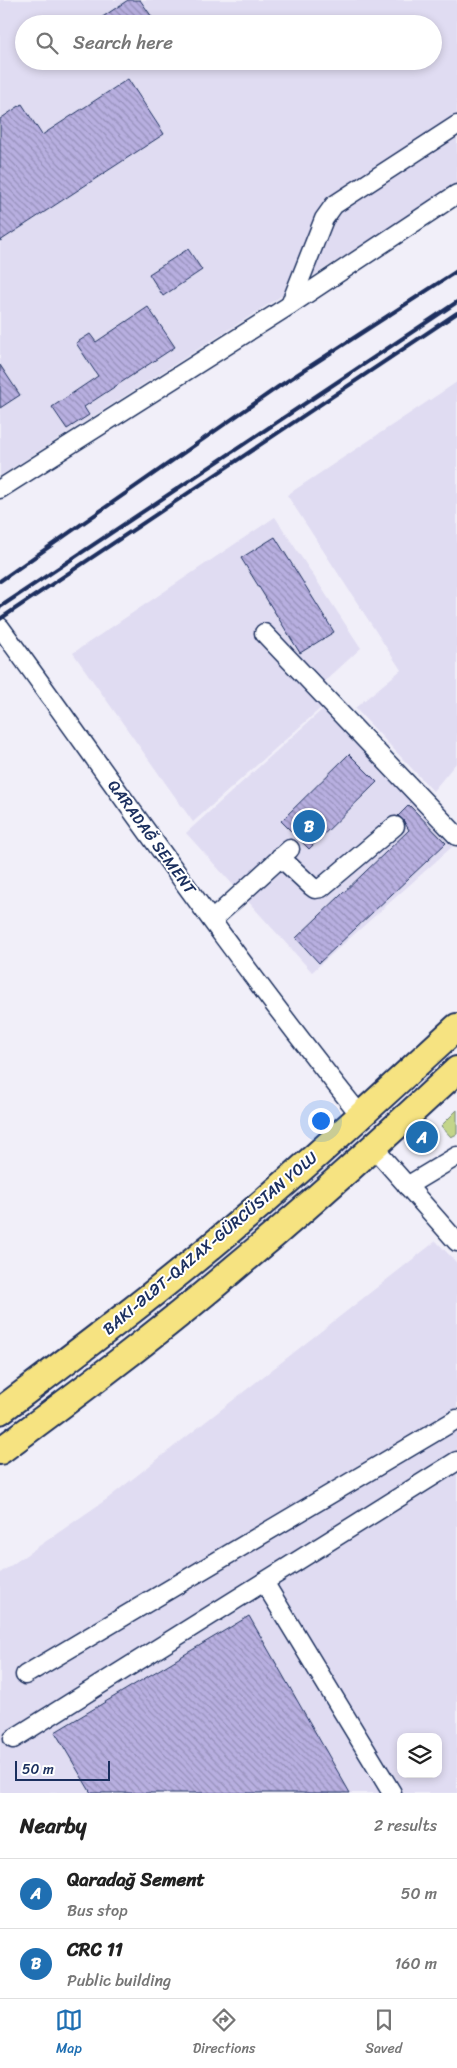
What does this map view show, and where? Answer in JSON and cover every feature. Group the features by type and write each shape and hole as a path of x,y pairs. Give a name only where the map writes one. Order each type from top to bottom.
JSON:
{"highway":[{"path":"0,1411 219,1240 361,1116 457,1027"},
{"path":"0,1451 78,1394 229,1274 457,1070"}],"street":[{"path":"290,305 324,219 334,205 457,125"},
{"path":"0,489 290,305 457,194"},
{"name":"QARADAĞ SEMENT","path":"0,627 212,920 320,1065 361,1116"},
{"path":"264,633 457,836"},
{"path":"212,920 285,853 310,886 316,889 321,888 395,826"},
{"path":"373,1147 457,1242"},
{"path":"407,1186 457,1156"},
{"path":"25,1675 457,1419"},
{"path":"13,1739 457,1461"},
{"path":"264,1582 392,1793"}],"shaded area":[{"path":"0,0 457,0 457,184 0,476"},
{"path":"457,382 457,762 433,791 355,708 401,670 287,495"},
{"path":"275,517 361,648 311,694 322,707 193,822 73,653"},
{"path":"324,708 453,846 312,972 186,833"},
{"path":"436,1241 457,1263 457,1793 0,1793 0,1573 107,1499"}],"green space":[{"path":"457,1110 457,1134 451,1137 441,1126"}],"building":[{"path":"128,0 140,0 151,15 106,15"},
{"path":"128,79 164,134 0,241 0,119 22,104 42,135"},
{"path":"188,249 202,270 163,296 149,274"},
{"path":"148,307 175,347 84,407 89,415 67,429 52,407 98,376 76,343 90,334 96,342"},
{"path":"0,365 20,395 0,408"},
{"path":"275,537 334,632 300,653 241,558"},
{"path":"349,754 377,782 309,849 281,821"},
{"path":"409,805 446,843 319,963 296,938 409,830 398,816"},
{"path":"249,1616 350,1793 91,1793 55,1732"}],"railway":[{"path":"0,581 278,387 457,271"},
{"path":"0,607 457,302"},
{"path":"0,619 457,313"}],"place":[{"name":"CRC 11","path":"309,826"},
{"name":"Qaradağ Sement","path":"422,1137"}]}
